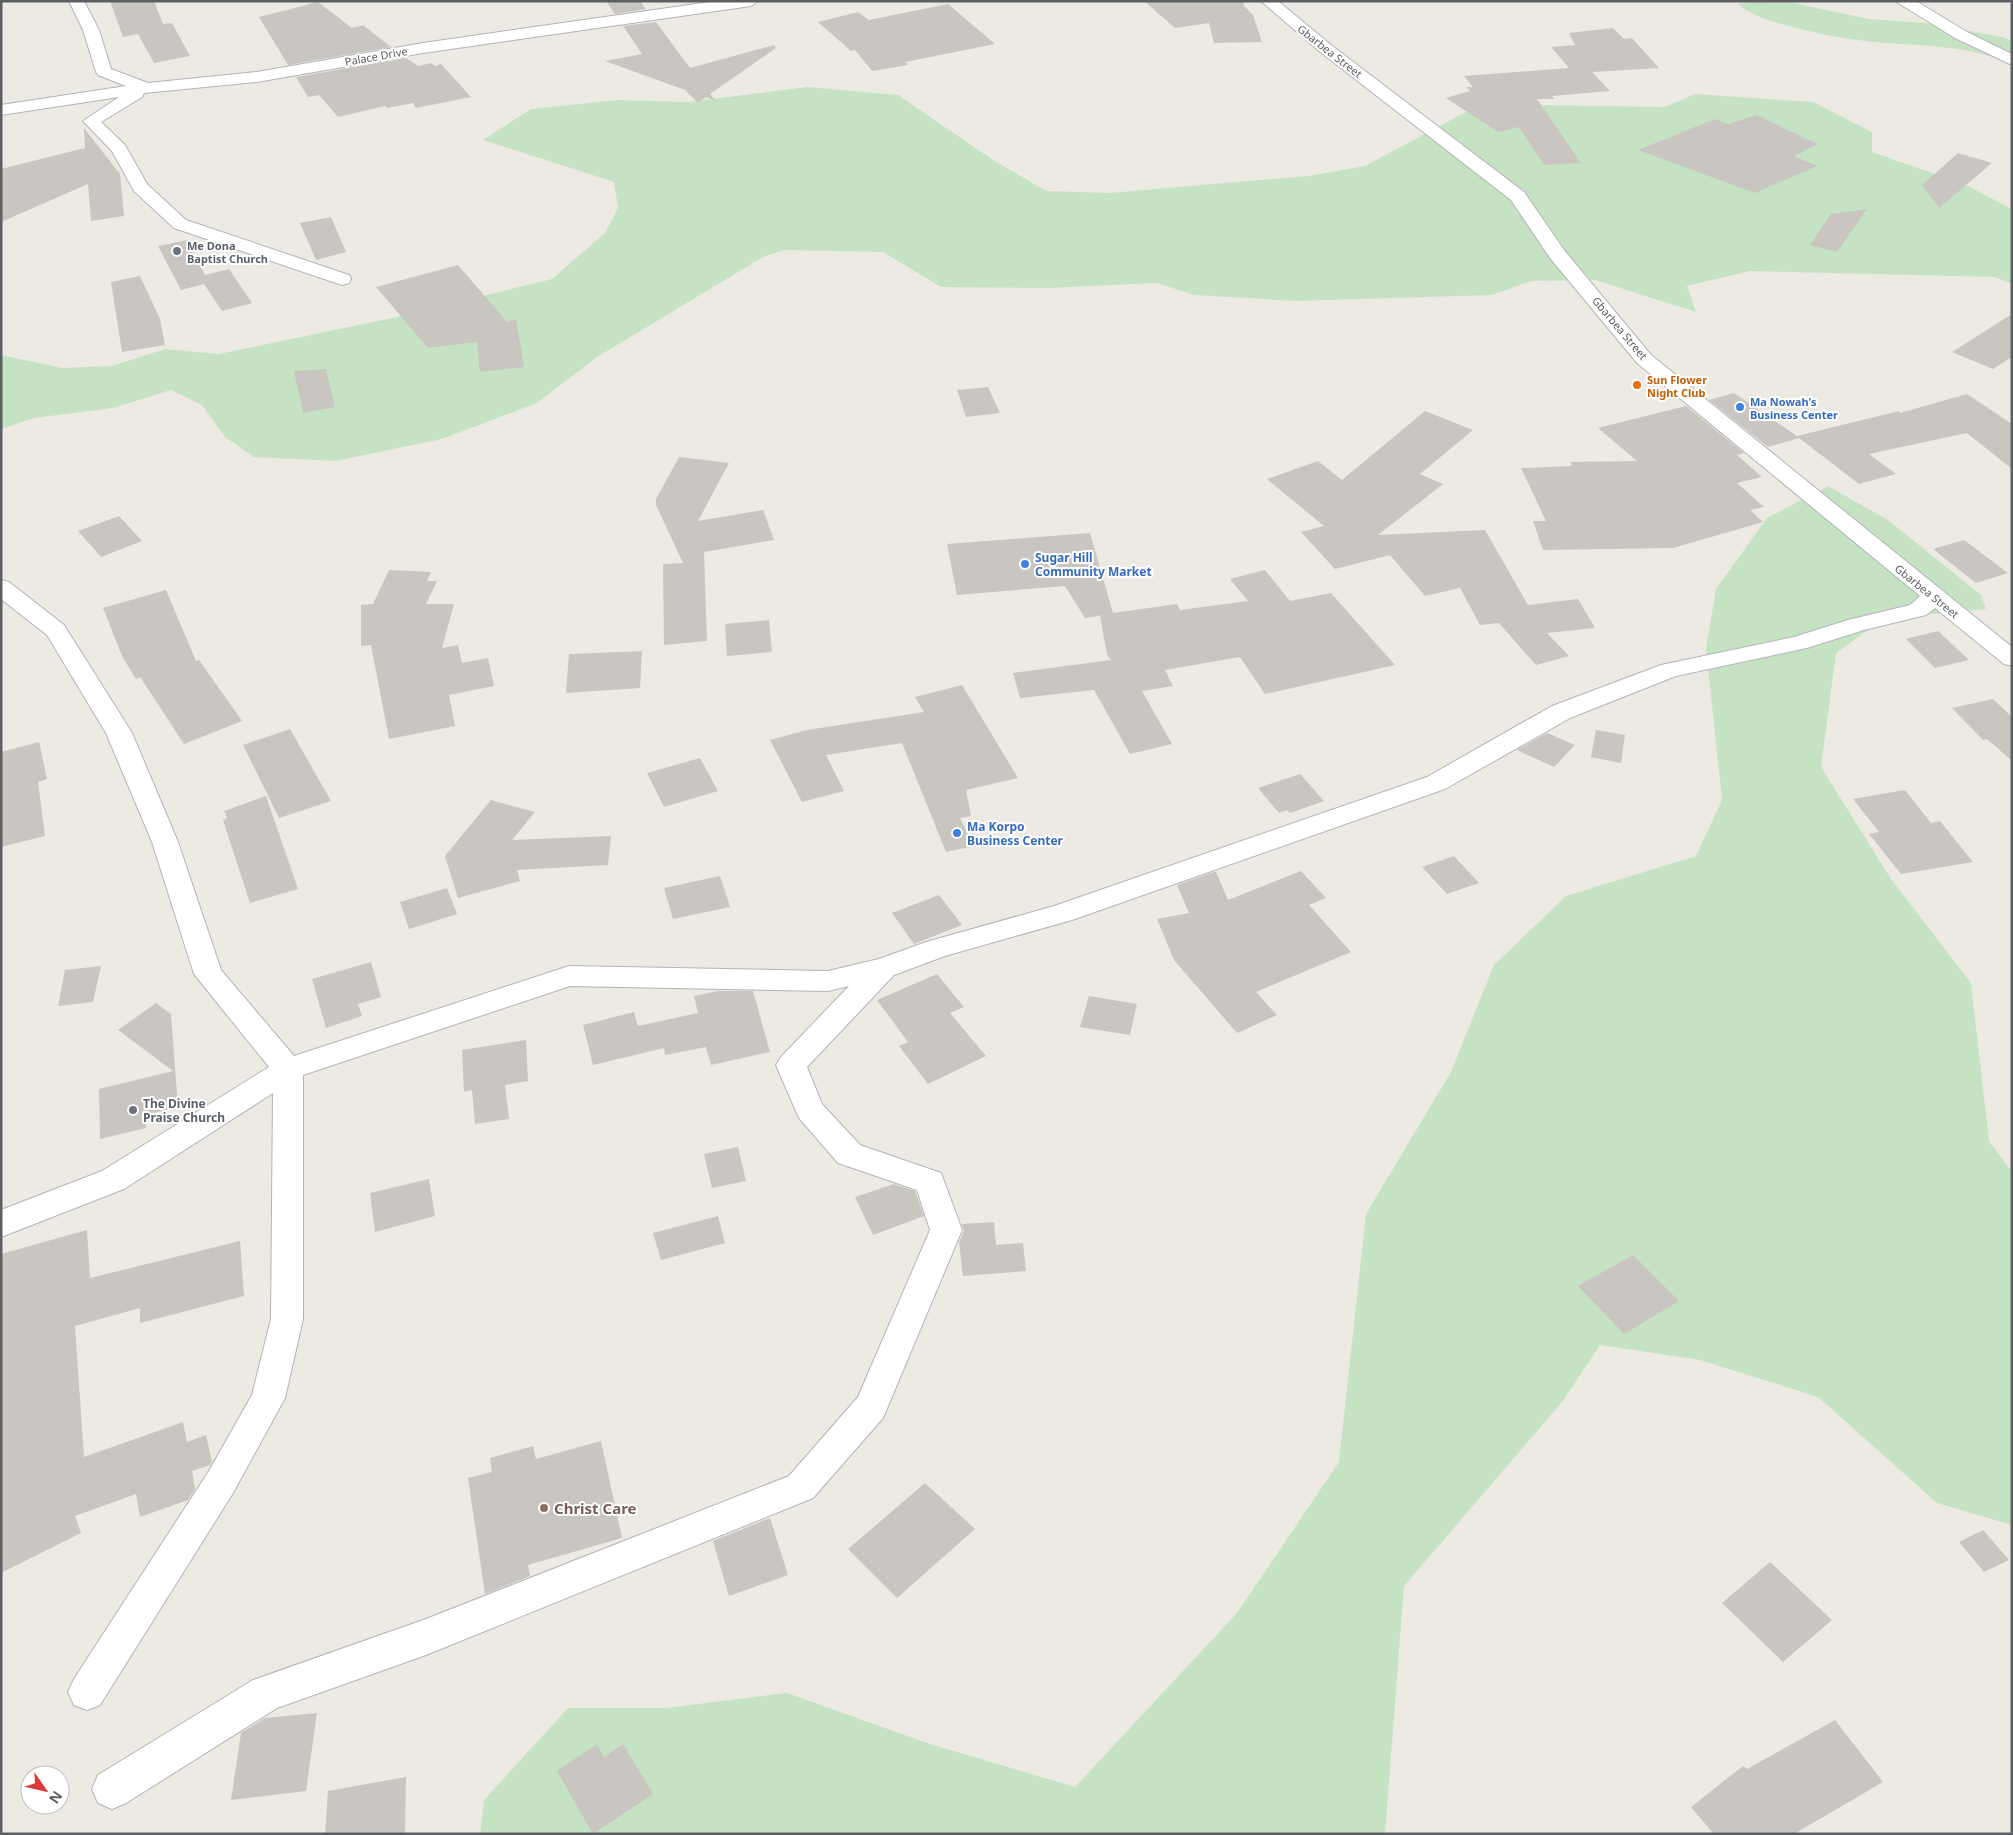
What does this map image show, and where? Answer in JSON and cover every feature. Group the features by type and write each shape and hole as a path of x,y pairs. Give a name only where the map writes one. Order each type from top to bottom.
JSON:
{"street":[{"path":"76,1 91,30 104,72 146,88"},
{"name":"Palace Drive","path":"1,110 146,88 257,77 423,48 751,1"},
{"name":"Gbarbea Street","path":"1268,1 1325,48 1518,196 1557,254 1644,359 2012,659"},
{"path":"1902,1 1916,7 1962,35 2012,60"},
{"path":"146,88 91,121 119,149 140,187 180,224 342,279"},
{"path":"1,587 56,630 119,733 165,842 208,974 288,1069 287,1319 268,1398 221,1482 87,1692"},
{"path":"1,1224 113,1180 288,1069 569,976 828,981 884,968 936,949 1062,913 1436,783 1561,712 1670,670 1799,643 1856,625 1918,610 1934,597"},
{"path":"1973,628 2012,639"},
{"path":"112,1789 266,1693 426,1637 800,1487 871,1407 946,1230 930,1182 849,1154 810,1110 790,1065 884,968"}],"green space":[{"path":"1752,1 1793,3 1869,19 1926,23 2002,37 2012,41 2012,64 1965,50 1872,42 1813,32 1762,18 1738,4"},
{"path":"807,87 898,95 993,160 1046,191 1109,193 1308,176 1365,166 1466,112 1541,105 1665,107 1695,94 1813,102 1872,132 1872,152 1964,184 2012,209 2012,284 1995,277 1750,271 1687,286 1696,312 1595,280 1531,281 1492,295 1296,301 1194,295 1157,283 1048,288 941,287 883,252 784,250 763,257 597,357 537,403 442,439 335,461 254,457 225,437 202,405 171,390 113,408 34,418 1,429 1,355 62,368 112,366 165,349 219,354 402,316 552,279 605,233 618,208 614,182 483,140 531,109 617,100 688,102"},
{"path":"1828,486 1888,520 1981,595 1986,609 1883,619 1836,653 1821,767 1891,879 1971,983 1989,1141 2012,1172 2012,1525 1937,1503 1818,1397 1700,1360 1600,1345 1562,1402 1404,1586 1385,1834 480,1834 484,1800 568,1708 666,1708 787,1693 930,1744 1075,1787 1237,1613 1339,1462 1366,1214 1451,1072 1494,965 1566,896 1696,856 1722,800 1706,649 1716,589 1767,518"}],"building":[{"path":"110,1 154,1 163,24 172,23 190,56 154,63 138,34 123,37"},
{"path":"606,1 640,1 646,9 615,14"},
{"path":"1144,1 1243,1 1244,6 1253,15 1262,42 1214,43 1209,23 1175,28"},
{"path":"318,2 352,28 363,25 391,47 288,65 259,17"},
{"path":"948,4 995,44 905,62 908,65 872,71 855,50 851,51 818,22 858,12 869,20"},
{"path":"656,22 690,68 774,45 776,48 710,94 716,101 706,97 698,103 685,90 605,61 642,54 623,26"},
{"path":"1613,28 1624,39 1632,38 1659,68 1592,72 1610,91 1552,96 1554,99 1537,99 1581,163 1544,165 1519,127 1498,132 1446,98 1470,91 1467,87 1473,87 1464,76 1569,68 1551,47 1575,45 1569,33"},
{"path":"406,58 418,66 432,63 435,66 441,64 471,97 416,108 413,103 387,108 385,106 338,117 319,95 308,97 296,77"},
{"path":"1757,115 1817,144 1794,156 1817,166 1755,193 1638,150 1715,119 1728,124"},
{"path":"84,128 120,174 124,216 91,221 88,184 1,222 1,169 85,148"},
{"path":"1958,153 1992,163 1939,208 1922,185"},
{"path":"1867,209 1837,252 1810,245 1831,214"},
{"path":"331,217 346,252 316,260 300,223"},
{"path":"187,240 205,275 229,269 252,303 222,311 204,284 181,290 158,246"},
{"path":"458,265 507,322 516,319 524,367 480,372 477,342 428,348 376,287"},
{"path":"140,276 160,319 165,345 122,352 111,282"},
{"path":"2012,314 2012,357 1993,369 1952,352"},
{"path":"326,369 335,407 303,413 294,371"},
{"path":"988,387 1000,413 966,417 957,390"},
{"path":"1734,393 1797,436 1899,411 1900,413 1967,394 2012,424 2012,469 1967,433 1869,454 1896,474 1859,484 1799,438 1768,447 1709,400"},
{"path":"1686,406 1744,453 1737,455 1762,477 1737,483 1764,507 1750,510 1763,522 1673,548 1543,550 1533,521 1546,521 1521,468 1572,466 1570,462 1637,461 1598,428"},
{"path":"1425,411 1473,430 1420,474 1443,484 1378,535 1485,530 1528,605 1578,599 1595,628 1547,633 1569,656 1536,665 1499,623 1480,625 1460,588 1425,596 1390,555 1335,569 1301,532 1324,526 1267,479 1318,461 1342,480"},
{"path":"679,457 729,463 698,521 763,510 774,540 704,552 707,641 664,645 663,564 683,563 656,505 656,499"},
{"path":"119,516 142,541 101,557 78,531"},
{"path":"1090,533 1113,613 1177,604 1180,610 1248,601 1230,579 1265,570 1290,601 1331,593 1395,665 1265,694 1240,657 1165,670 1173,686 1142,691 1172,744 1130,754 1094,690 1020,698 1013,673 1111,660 1107,654 1100,616 1104,615 1085,618 1065,586 957,595 947,544"},
{"path":"1964,540 2008,573 1976,583 1933,549"},
{"path":"389,570 431,572 427,581 437,581 426,604 454,604 442,648 458,645 462,663 488,658 494,686 449,695 455,726 389,739 371,645 361,646 361,605 373,604"},
{"path":"166,590 196,661 199,660 242,721 184,744 140,677 136,679 122,656 103,608"},
{"path":"769,620 772,652 727,656 725,624"},
{"path":"1938,631 1969,660 1935,668 1906,639"},
{"path":"642,651 640,688 566,693 569,654"},
{"path":"962,685 1018,778 966,790 971,816 960,818 974,846 946,852 902,743 826,755 844,791 802,802 770,740 807,730 924,712 915,697"},
{"path":"1993,699 2012,717 2012,761 1987,739 1983,740 1952,708"},
{"path":"290,729 331,801 279,818 243,745"},
{"path":"1596,730 1625,735 1621,763 1591,757"},
{"path":"1547,733 1575,745 1554,767 1517,750"},
{"path":"39,742 47,779 38,782 45,836 1,847 1,752"},
{"path":"700,758 718,791 664,807 647,773"},
{"path":"1300,774 1324,801 1290,813 1287,810 1279,813 1258,788"},
{"path":"1905,790 1931,823 1940,821 1973,862 1901,874 1869,834 1879,832 1853,799"},
{"path":"266,796 298,889 250,903 223,820 227,818 224,811"},
{"path":"491,800 535,812 512,840 611,836 608,865 517,870 520,881 458,898 445,856"},
{"path":"1454,856 1479,883 1447,894 1422,867"},
{"path":"1301,871 1326,898 1309,905 1351,952 1256,992 1277,1015 1237,1033 1174,960 1157,919 1189,913 1177,885 1214,872 1216,872 1228,900"},
{"path":"720,876 730,907 673,919 664,888"},
{"path":"447,888 457,914 409,929 400,902"},
{"path":"939,895 962,925 914,944 892,913"},
{"path":"371,962 381,997 358,1004 362,1016 326,1028 312,979"},
{"path":"101,966 93,1002 58,1006 65,970"},
{"path":"937,974 964,1007 950,1013 986,1056 928,1084 899,1046 908,1042 877,1000"},
{"path":"718,991 753,991 770,1052 711,1065 706,1047 665,1055 664,1048 593,1065 583,1025 634,1012 638,1026 698,1013 694,996"},
{"path":"1089,996 1137,1004 1130,1035 1080,1027"},
{"name":"The Divine Praise Church","path":"156,1003 171,1014 178,1107 145,1115 146,1128 100,1139 99,1089 173,1071 118,1030"},
{"path":"526,1040 528,1081 505,1085 509,1119 475,1124 472,1090 464,1092 462,1050"},
{"path":"738,1147 746,1181 712,1188 704,1154"},
{"path":"429,1179 435,1216 375,1232 370,1193"},
{"path":"894,1184 915,1191 924,1216 873,1235 855,1197"},
{"path":"718,1216 725,1243 661,1260 653,1233"},
{"path":"994,1222 996,1245 1023,1243 1026,1271 963,1276 959,1242 964,1231 962,1224"},
{"path":"87,1230 90,1278 240,1241 244,1296 140,1323 140,1308 75,1326 84,1457 183,1422 187,1442 206,1435 212,1462 210,1465 192,1471 195,1489 188,1500 140,1517 136,1494 75,1516 81,1533 1,1573 1,1254"},
{"path":"1633,1255 1679,1301 1624,1334 1578,1286"},
{"name":"Christ Care","path":"601,1441 622,1538 528,1565 530,1576 485,1594 468,1478 492,1472 490,1458 533,1446 536,1459"},
{"path":"925,1483 975,1529 897,1598 848,1549"},
{"path":"770,1518 788,1575 729,1596 713,1541"},
{"path":"1983,1530 2009,1560 1984,1572 1959,1542"},
{"path":"1770,1562 1832,1620 1783,1662 1722,1603"},
{"path":"317,1713 306,1791 231,1800 241,1733 265,1718"},
{"path":"1835,1720 1883,1782 1794,1834 1714,1834 1691,1807 1743,1766 1747,1769"},
{"path":"597,1744 604,1757 623,1744 653,1794 593,1834 557,1771"},
{"path":"406,1777 405,1834 325,1834 328,1791"}],"place":[{"name":"Me Dona Baptist Church","path":"177,251"},
{"name":"Sun Flower Night Club","path":"1637,385"},
{"name":"Ma Nowah's Business Center","path":"1740,407"},
{"name":"Sugar Hill Community Market","path":"1025,564"},
{"name":"Ma Korpo Business Center","path":"957,833"},
{"name":"The Divine Praise Church","path":"133,1110"},
{"name":"Christ Care","path":"544,1508"}]}
